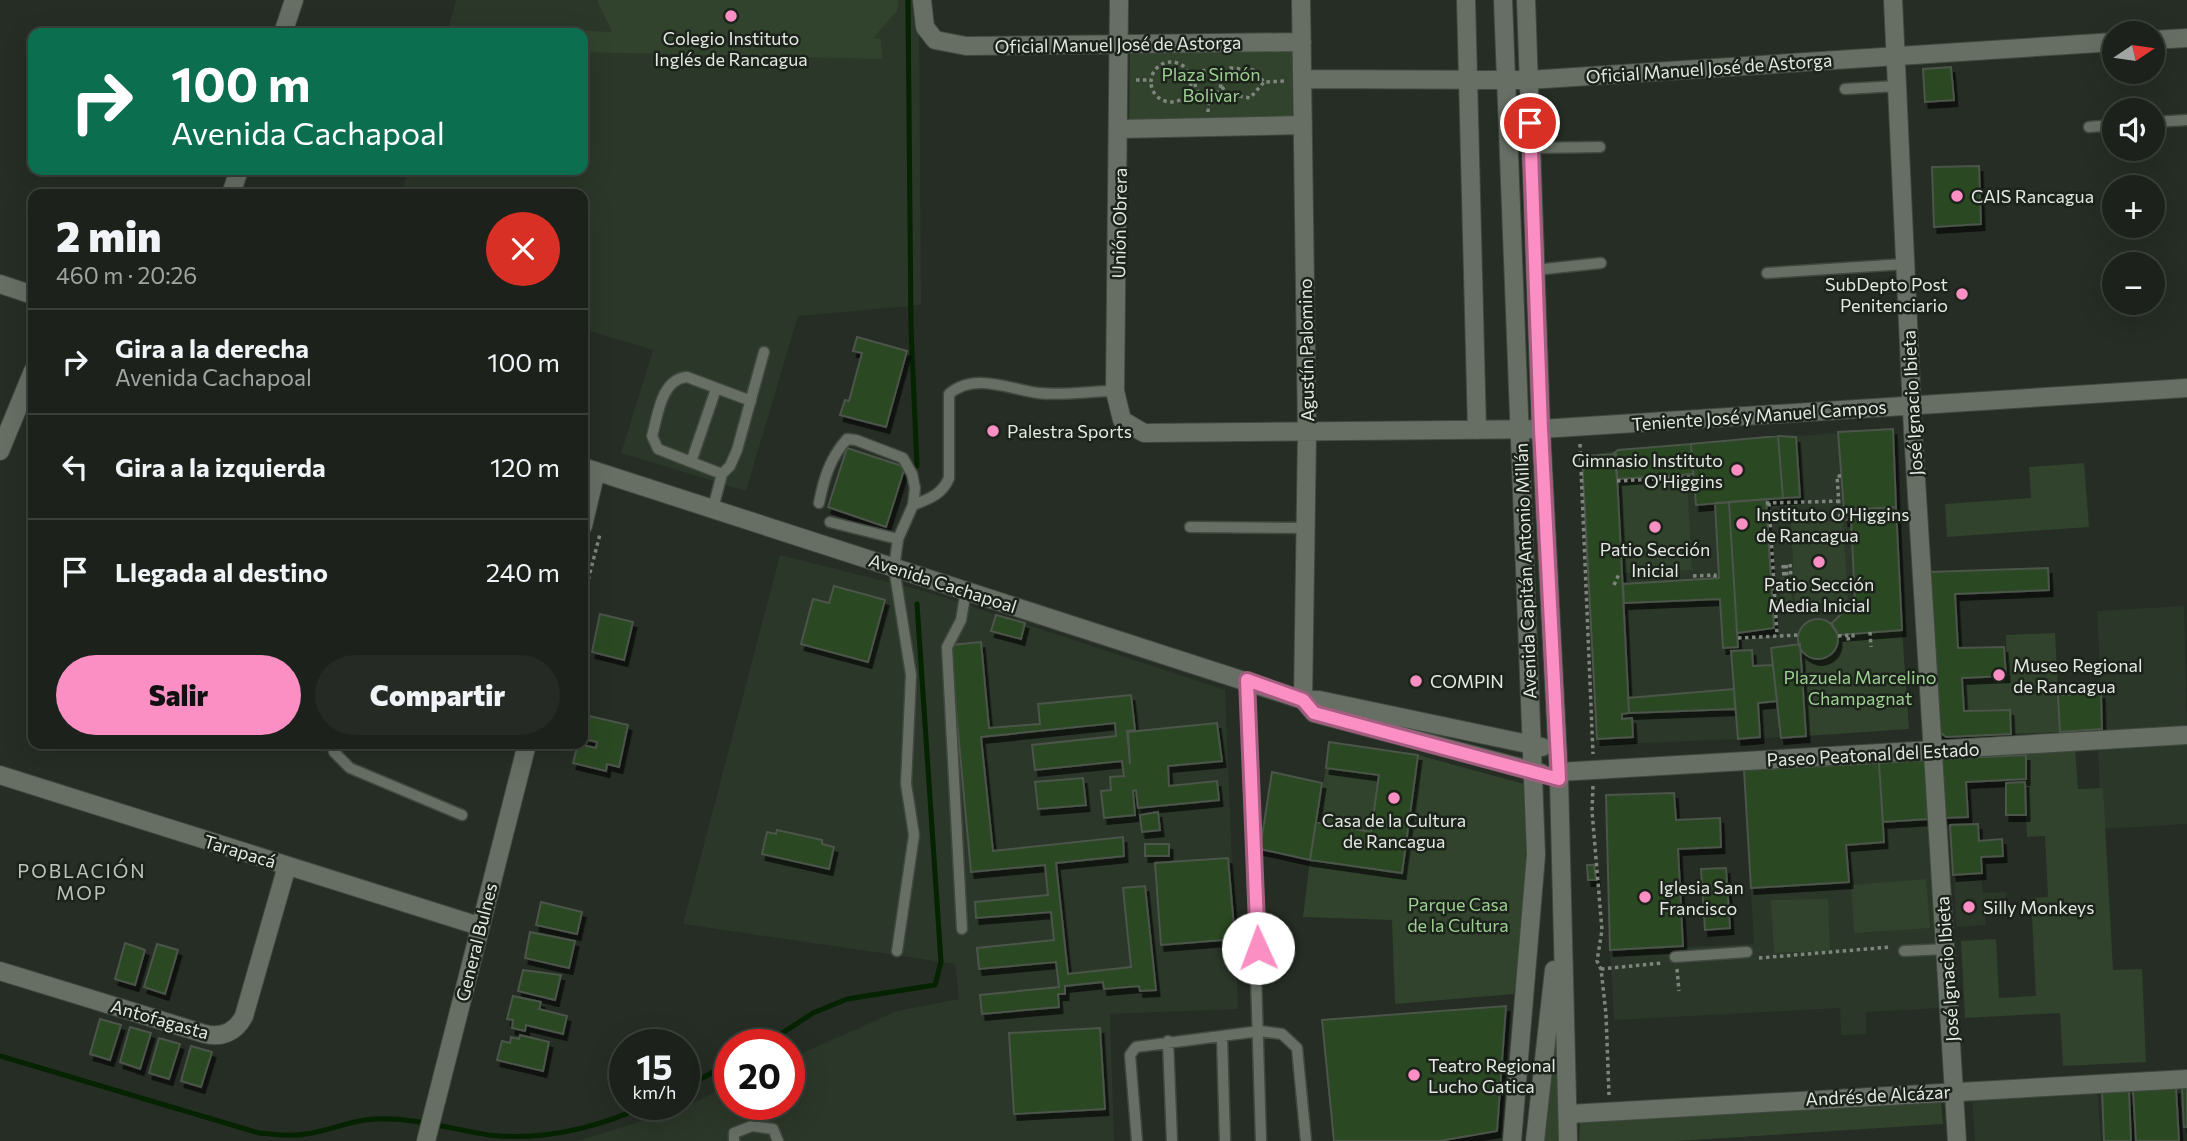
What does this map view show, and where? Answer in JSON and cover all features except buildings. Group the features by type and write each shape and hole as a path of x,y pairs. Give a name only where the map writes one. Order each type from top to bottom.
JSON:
{"street":[{"path":"285,28 294,0"},
{"name":"Oficial Manuel José de Astorga","path":"922,0 925,27 935,40 966,46 1120,42 1302,42"},
{"name":"Unión Obrera","path":"1119,0 1120,130 1115,391 1122,420 1144,433"},
{"name":"Agustín Palomino","path":"1301,0 1302,42 1298,80 1303,125 1307,432 1303,700"},
{"path":"1466,0 1477,430"},
{"name":"Avenida Capitán Antonio Millán","path":"1503,0 1533,771 1534,901 1512,1141"},
{"name":"Avenida Capitán Antonio Millán","path":"1526,0 1541,429 1559,775 1560,914 1569,1141"},
{"name":"José Ignacio Ibieta","path":"1893,0 1931,751 1957,1141"},
{"path":"2165,39 2187,38"},
{"name":"Oficial Manuel José de Astorga","path":"1298,80 1528,80 2102,43"},
{"path":"1120,130 1303,125"},
{"path":"0,284 28,293"},
{"path":"0,451 28,383"},
{"name":"Teniente José y Manuel Campos","path":"1144,433 1541,429 2187,388"},
{"name":"Avenida Cachapoal","path":"589,469 1303,700 1558,749"},
{"name":"Avenida Cachapoal","path":"1303,700 1314,713 1533,771 1559,775"},
{"name":"Paseo Peatonal del Estado","path":"1559,775 1594,769 2187,735"},
{"name":"General Bulnes","path":"429,1130 526,749"},
{"name":"Tarapacá","path":"0,775 479,926"},
{"name":"Antofagasta","path":"0,971 205,1034 223,1035 236,1028 244,1016 287,866"},
{"name":"Avenida Capitán Antonio Millán","path":"1535,1141 1560,914"},
{"name":"Andrés de Alcázar","path":"1569,1114 2187,1079"}],"lane":[{"path":"1845,89 1897,86"},
{"path":"2165,121 2187,120"},
{"path":"2089,127 2102,126"},
{"path":"1531,148 1600,147"},
{"path":"1535,270 1601,263"},
{"path":"1767,273 1905,264"},
{"path":"713,508 722,474 730,466 737,450 764,352"},
{"path":"722,474 658,449 653,442 652,436 668,385 677,378 687,377 751,401"},
{"path":"913,505 935,496 945,488 949,478 947,412 949,394 959,386 1009,385 1039,393 1115,391"},
{"path":"691,462 716,389"},
{"path":"818,503 835,452 847,439 903,458 912,474 913,505 898,539 894,568 911,675 906,784 914,835 897,951"},
{"path":"830,522 898,539"},
{"path":"1190,527 1307,528"},
{"path":"962,929 947,648 961,620 966,590"},
{"path":"1247,680 1260,1031 1261,1141"},
{"path":"334,749 334,752 350,768 462,815"},
{"path":"1903,948 1946,949"},
{"path":"1676,960 1750,955"},
{"path":"1137,1141 1130,1055 1136,1047 1260,1031 1282,1034 1297,1048 1306,1141"},
{"path":"1222,1037 1225,1141"},
{"path":"1168,1041 1172,1141"},
{"path":"734,1141 734,1133 752,1126 773,1129 778,1141"}],"path":[{"path":"1221,86 1217,93 1209,97 1200,94 1193,83 1188,70 1176,62 1163,63 1151,80 1154,93 1170,103 1183,100 1193,83 1198,75 1205,70 1213,71 1220,77 1221,86 1227,94 1250,98 1264,82 1298,80"},
{"path":"1220,77 1230,68 1253,70 1264,82"},
{"path":"1129,80 1151,80"},
{"path":"1579,427 1594,769 1592,811 1602,930 1598,961 1601,969 1610,1084 1608,1111"},
{"path":"1841,476 1838,476 1840,519 1845,518"},
{"path":"1617,481 1694,477"},
{"path":"1777,634 1768,503 1843,501"},
{"path":"588,581 602,526"},
{"path":"1788,577 1787,565 1788,577"},
{"path":"1614,585 1619,574"},
{"path":"1693,576 1715,575 1715,579"},
{"path":"1870,632 1871,647"},
{"path":"1738,638 1798,635"},
{"path":"1838,636 1853,635 1853,638 1846,639"},
{"path":"1750,955 1903,948"},
{"path":"1676,960 1679,991"},
{"path":"1601,969 1664,963"}],"shaded area":[{"name":"Colegio Instituto Inglés de Rancagua","path":"456,0 919,0 921,305 798,316 746,491 621,453 653,350 588,330 588,189 402,189 407,175 588,175 588,28 448,28"},
{"name":"Instituto O'Higgins de Rancagua","path":"1893,429 1902,630 1870,632 1837,646 1829,656 1818,659 1800,651 1806,736 1598,745 1582,456 1632,448"},
{"path":"780,555 928,592 1225,690 1238,1009 1110,1014 1114,1141 577,1141 645,1120 700,1120 700,1100 714,1093 714,1120 805,1120 805,1052 897,1011 959,999 955,964 683,924"},
{"path":"2184,606 2187,727 2103,732 2097,611"},
{"path":"2187,741 2187,824 2101,829 2098,746"},
{"path":"1879,763 1883,822 1928,819 1940,1008 1866,1012 1866,1034 1841,1035 1840,1008 1614,1020 1610,950 1754,944 1744,770"},
{"path":"1981,876 1983,893 2006,892 2007,908 1985,910 1986,925 1956,927 1954,878"},
{"path":"2097,1090 2101,1141 1975,1141 1972,1099"}],"green space":[{"path":"597,0 898,0 897,11 873,38 881,39 882,59 588,52 588,31 612,32"},
{"name":"Plaza Simón Bolivar","path":"1130,47 1293,49 1292,119 1129,122"},
{"path":"2084,463 2089,527 1947,537 1945,504 2031,498 2029,467"},
{"name":"Patio Sección Inicial","path":"1687,480 1692,570 1623,573 1619,483"},
{"name":"Patio Sección Media Inicial","path":"1843,521 1848,602 1795,604 1791,523"},
{"path":"1791,577 1792,603 1780,604 1779,578"},
{"name":"Plazuela Marcelino Champagnat","path":"1902,630 1909,729 1806,736 1800,650 1818,659 1835,650 1838,636"},
{"path":"2055,633 2060,732 2012,734 2011,709 1965,710 1964,679 2007,678 2006,635"},
{"path":"2075,747 2078,789 2103,788 2113,970 2142,969 2146,1062 2063,1066 2060,1013 1965,1018 1961,941 1996,939 1999,998 2036,996 2031,898 2048,897 2045,836 2027,837 2022,750"},
{"name":"Parque Casa de la Cultura","path":"1418,755 1524,784 1527,896 1514,994 1395,1004 1392,920 1303,917 1310,860 1402,873"},
{"path":"1326,768 1379,775 1371,832 1316,822"},
{"path":"1926,879 1930,928 1854,933 1851,885"},
{"path":"1828,899 1830,951 1774,953 1771,900"},
{"path":"1557,1037 1560,1141 1543,1141 1554,1038"},
{"path":"1941,1100 1943,1124 1676,1141 1579,1141 1580,1123 1591,1119"}],"waterway":[{"path":"908,0 911,328 917,466"},
{"path":"788,1029 813,1013 847,999 935,985 941,962 917,604"},
{"path":"0,1056 259,1133 300,1135 348,1123 389,1119 489,1135 530,1136 571,1130 609,1120"},
{"path":"700,1079 714,1072"}],"place":[{"name":"Colegio Instituto Inglés de Rancagua","path":"731,16"},
{"name":"CAIS Rancagua","path":"1957,196"},
{"name":"SubDepto Post Penitenciario","path":"1962,294"},
{"name":"Palestra Sports","path":"993,431"},
{"name":"Gimnasio Instituto O'Higgins","path":"1737,470"},
{"name":"Instituto O'Higgins de Rancagua","path":"1742,524"},
{"name":"Patio Sección Inicial","path":"1655,527"},
{"name":"Patio Sección Media Inicial","path":"1819,562"},
{"name":"Museo Regional de Rancagua","path":"1999,675"},
{"name":"COMPIN","path":"1416,681"},
{"name":"Casa de la Cultura de Rancagua","path":"1394,798"},
{"name":"Iglesia San Francisco","path":"1645,897"},
{"name":"Silly Monkeys","path":"1969,907"},
{"name":"Teatro Regional Lucho Gatica","path":"1414,1075"}],"district":[{"name":"POBLACIÓN MOP","path":"82,881"}],"route":[{"path":"1258,948 1247,680 1303,700 1314,713 1559,779 1541,429 1530,123"}]}
